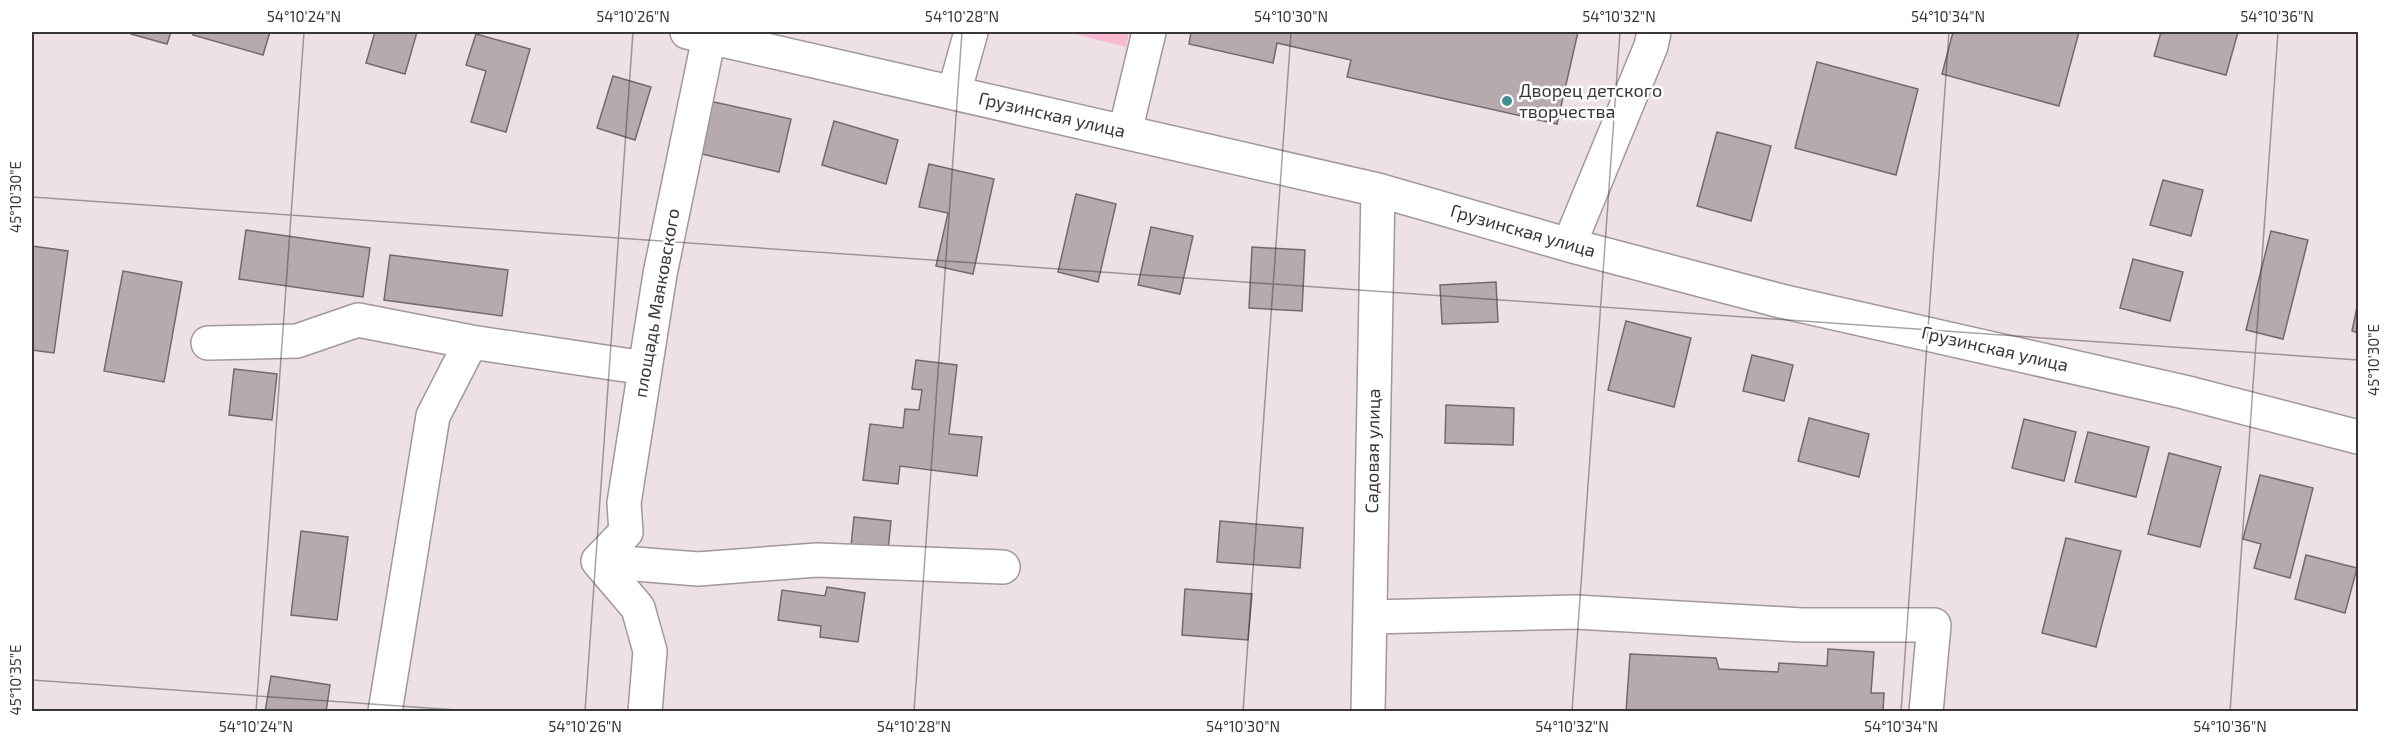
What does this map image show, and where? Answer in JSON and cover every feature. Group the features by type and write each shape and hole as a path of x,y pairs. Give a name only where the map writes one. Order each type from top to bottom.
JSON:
{"street":[{"path":"954,93 971,32"},
{"path":"1125,132 1149,32"},
{"path":"1569,245 1651,46 1654,32"},
{"name":"Грузинская улица","path":"698,34 1378,190 1569,245 1781,301 2184,392 2358,436"},
{"name":"площадь Маяковского","path":"597,561 626,532 624,503 698,34"},
{"name":"Садовая улица","path":"1368,711 1378,190"},
{"path":"208,343 297,341 358,321 471,342 645,368"},
{"path":"384,711 433,416 471,342"},
{"path":"597,561 698,569 817,560 1003,567"},
{"path":"597,561 638,608 650,651 645,711"},
{"path":"1370,617 1576,612 1802,625 1934,625 1926,711"}],"shaded area":[{"path":"1067,32 1129,32 1126,47"}],"building":[{"path":"132,32 171,32 167,44 131,34"},
{"path":"193,32 270,32 263,55 193,35"},
{"path":"375,32 417,32 405,74 366,63"},
{"name":"Дворец детского творчества","path":"1191,32 1578,32 1557,124 1347,77 1351,60 1277,43 1273,63 1189,44"},
{"path":"1953,32 2079,32 2059,106 1942,74"},
{"path":"2161,32 2238,32 2226,75 2154,56"},
{"path":"476,34 530,49 506,132 471,122 486,71 466,65"},
{"path":"1817,62 1918,89 1896,175 1795,148"},
{"path":"613,76 651,87 635,140 597,128"},
{"path":"705,100 791,119 779,172 693,152"},
{"path":"834,121 898,140 886,184 822,165"},
{"path":"1717,132 1771,146 1751,221 1697,206"},
{"path":"929,164 994,179 973,274 936,266 948,213 919,207"},
{"path":"2163,180 2203,190 2191,236 2150,225"},
{"path":"1076,194 1116,204 1098,282 1058,272"},
{"path":"1151,227 1193,236 1180,294 1138,285"},
{"path":"246,230 370,248 363,297 239,279"},
{"path":"2271,231 2308,240 2283,339 2246,330"},
{"path":"32,246 68,251 54,353 32,350"},
{"path":"1252,247 1305,250 1302,311 1249,308"},
{"path":"390,255 508,270 502,316 384,300"},
{"path":"2133,259 2183,272 2170,321 2120,308"},
{"path":"123,271 182,282 164,382 104,371"},
{"path":"1496,282 1498,322 1442,324 1440,285"},
{"path":"2358,302 2358,333 2352,331"},
{"path":"1626,321 1691,338 1674,407 1608,390"},
{"path":"1752,355 1793,365 1784,401 1743,391"},
{"path":"916,360 957,365 949,434 982,437 977,476 900,466 898,484 863,480 870,424 903,428 905,409 919,410 922,390 912,389"},
{"path":"234,369 277,374 272,420 229,415"},
{"path":"1446,405 1514,408 1513,445 1445,443"},
{"path":"1809,418 1869,434 1859,477 1798,461"},
{"path":"2024,419 2076,432 2064,481 2012,468"},
{"path":"2088,432 2149,447 2136,497 2075,482"},
{"path":"2169,453 2221,467 2200,547 2148,534"},
{"path":"2260,475 2313,488 2290,578 2254,568 2261,544 2243,539"},
{"path":"854,517 891,521 888,550 851,546"},
{"path":"1220,521 1303,528 1300,568 1217,562"},
{"path":"301,531 348,537 337,620 291,615"},
{"path":"2066,538 2121,551 2096,647 2042,633"},
{"path":"2306,555 2357,568 2345,613 2295,599"},
{"path":"827,587 865,593 858,642 820,637 821,626 778,620 782,590 825,596"},
{"path":"1185,589 1252,594 1248,640 1182,635"},
{"path":"1828,649 1874,652 1871,693 1884,693 1883,712 1626,712 1630,654 1716,658 1719,669 1778,672 1779,663 1827,666"},
{"path":"271,676 330,685 326,712 265,712"}],"place":[{"name":"Дворец детского творчества","path":"1507,101"}]}
